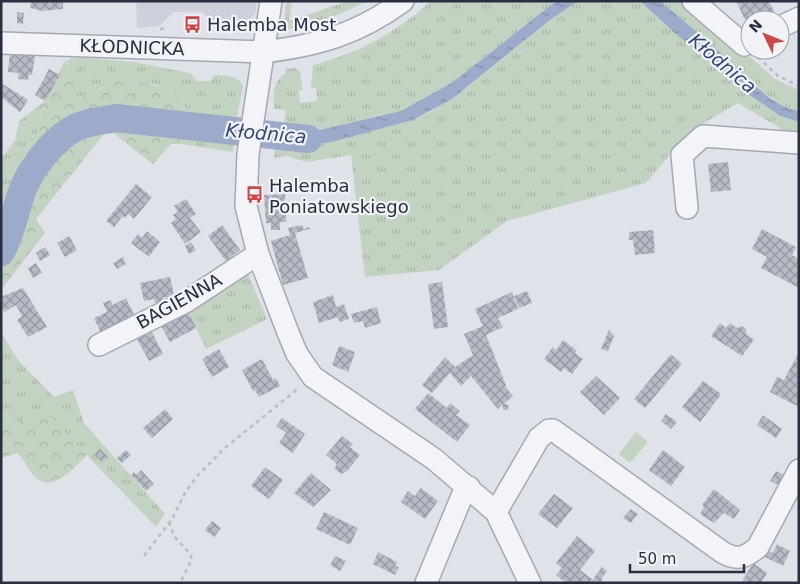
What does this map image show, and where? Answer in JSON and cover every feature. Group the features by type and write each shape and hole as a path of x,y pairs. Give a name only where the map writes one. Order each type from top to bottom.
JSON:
{"street":[{"path":"271,1 248,154 246,206 258,254 297,354 313,377 434,459 496,512 530,583"},
{"name":"KŁODNICKA","path":"1,43 262,52 295,48 353,32 403,1"},
{"path":"693,1 740,38"},
{"path":"687,208 682,155 703,136 799,143"},
{"name":"BAGIENNA","path":"99,344 187,301 258,254"},
{"path":"496,512 539,438 549,430 553,430 722,552 731,558 739,559 758,547 799,470"},
{"path":"426,583 462,496 468,487"}],"path":[{"path":"226,29 239,29 253,20"},
{"path":"763,60 778,76 799,86"},
{"path":"144,556 169,522 185,492 198,475 226,447 313,377"},
{"path":"169,522 174,536 190,554 192,559 180,583"}],"shaded area":[{"path":"136,1 257,1 256,12 251,18 237,26 214,26 202,12 173,12 160,26 137,28"}],"green space":[{"path":"286,1 292,1 289,21 348,1 368,1 324,21 289,29 284,26"},
{"path":"431,1 556,1 453,82 401,111 315,131 292,133 270,131 283,130 286,110 274,109 273,100 274,90 278,80 286,73 285,69 296,68 300,72 303,90 299,90 300,103 317,101 316,88 311,88 313,65 346,54 376,40 404,23"},
{"path":"578,1 640,1 678,36 707,58 735,85 780,116 799,122 799,132 783,130 738,103 689,132 646,183 507,221 439,270 365,277 351,155 307,162 286,156 274,158 275,143 310,145 332,142 413,120 430,112 469,86 550,20"},
{"path":"660,1 688,1 740,48 740,60 754,60 775,79 799,90 799,111 777,102 767,95"},
{"path":"76,57 134,62 190,73 197,81 211,81 214,75 235,78 243,87 235,126 188,121 186,109 176,94 157,85 141,83 103,87 92,94 73,98 74,80 68,63 64,62"},
{"path":"64,62 75,70 76,93 74,98 92,94 116,80 127,79 166,88 176,94 186,109 188,131 181,144 171,144 153,164 108,129 36,219 45,233 1,290 1,230 16,183 32,154 38,136 42,110 37,107 45,101"},
{"path":"37,107 42,110 38,136 32,154 16,183 1,230 1,159 15,140 19,121"},
{"path":"194,130 235,136 233,152 181,144 188,131"},
{"path":"246,269 267,319 206,349 186,307"},
{"path":"1,332 18,360 54,397 73,390 84,423 165,514 156,527 50,417 1,428"},
{"path":"32,414 50,417 87,455 69,473 55,481 47,483 40,481 33,475 17,453 1,458 1,428 16,423"},
{"path":"636,432 648,442 630,463 619,454"}],"water":[{"path":"556,1 578,1 550,20 452,99 413,120 332,142 310,145 269,142 270,131 292,133 315,131 401,111 453,82"},
{"path":"640,1 660,1 731,62 758,88 777,102 799,111 799,122 780,116 735,85 707,58 678,36"}],"building":[{"path":"31,1 63,1 63,9 42,11 30,8"},
{"path":"736,1 769,1 774,10 740,10"},
{"path":"17,12 24,13 23,24 17,23"},
{"path":"10,52 35,56 32,75 29,75 28,80 18,79 19,73 8,72"},
{"path":"49,69 60,75 45,101 35,95"},
{"path":"1,83 28,100 20,112 1,97"},
{"path":"728,162 731,190 711,192 708,164"},
{"path":"136,184 152,197 134,219 128,214 125,218 123,216 114,227 106,221"},
{"path":"285,194 285,204 291,204 291,211 286,211 286,222 280,222 280,230 271,230 271,223 266,223 264,195"},
{"path":"186,199 196,214 190,218 201,232 185,244 171,223 176,219 173,215 178,212 174,206"},
{"path":"222,225 240,250 226,261 208,236"},
{"path":"302,225 304,229 309,227 310,229 295,233 308,278 283,285 271,241 290,235 288,228"},
{"path":"762,229 796,247 792,255 799,259 799,288 761,268 767,257 752,249"},
{"path":"653,230 655,253 635,255 633,240 629,240 629,232"},
{"path":"147,231 160,242 149,257 131,243 138,234 142,238"},
{"path":"69,236 77,250 65,257 57,243"},
{"path":"191,242 196,250 189,254 185,246"},
{"path":"45,247 50,255 40,261 36,253"},
{"path":"123,257 126,264 117,269 113,263"},
{"path":"36,263 42,273 33,278 28,268"},
{"path":"170,277 174,295 162,298 163,301 155,303 154,299 144,301 140,283"},
{"path":"442,282 448,327 434,329 428,284"},
{"path":"23,288 47,327 28,337 17,320 22,316 16,305 4,312 1,306 1,297"},
{"path":"527,291 532,303 519,308 514,296"},
{"path":"512,292 518,309 498,318 503,327 486,335 505,386 513,396 504,404 509,405 508,410 503,410 503,405 498,409 471,376 461,386 450,373 432,393 422,385 445,357 455,367 473,355 464,334 483,326 475,309"},
{"path":"333,295 336,307 344,304 349,319 340,322 338,317 319,323 313,302"},
{"path":"126,298 136,319 102,335 94,318 107,312 103,303 110,300 113,305"},
{"path":"377,307 381,323 365,328 363,321 354,323 351,314"},
{"path":"188,311 196,328 170,342 161,326"},
{"path":"720,323 726,328 730,323 737,328 742,326 746,329 746,334 754,340 742,356 711,336"},
{"path":"609,330 614,336 608,351 601,349"},
{"path":"152,332 163,354 149,361 137,339"},
{"path":"563,340 577,351 575,353 583,359 572,374 564,368 561,372 544,359 553,347 556,350"},
{"path":"339,346 355,352 348,372 332,365"},
{"path":"219,349 229,367 212,377 202,359"},
{"path":"799,352 799,407 770,392 777,377 784,380"},
{"path":"671,354 682,364 645,408 634,399"},
{"path":"262,359 273,380 276,378 280,386 259,397 255,390 253,391 242,370"},
{"path":"596,376 620,398 604,415 580,392"},
{"path":"703,381 720,393 720,396 700,422 682,407"},
{"path":"428,393 447,408 450,403 460,411 456,415 470,425 457,442 415,409"},
{"path":"165,409 173,419 152,438 143,428"},
{"path":"666,414 677,422 671,429 661,421"},
{"path":"763,415 782,429 776,438 757,425"},
{"path":"282,418 305,434 293,453 279,443 286,433 276,426"},
{"path":"342,436 353,444 350,447 360,455 347,471 341,474 334,468 337,464 326,455"},
{"path":"100,449 108,457 102,462 94,454"},
{"path":"126,450 131,455 122,463 117,458"},
{"path":"663,450 685,467 671,486 649,470"},
{"path":"265,467 283,480 269,499 251,486"},
{"path":"141,470 154,484 146,491 131,475 134,472 136,475"},
{"path":"776,471 788,477 783,487 770,481"},
{"path":"311,473 331,490 313,507 294,493"},
{"path":"421,488 438,501 425,519 401,502 408,491 415,496"},
{"path":"714,489 740,510 734,519 724,513 714,523 700,514 704,507 702,505"},
{"path":"554,494 573,508 557,528 538,514"},
{"path":"631,509 638,514 631,523 623,518"},
{"path":"324,512 358,528 350,545 316,529"},
{"path":"212,521 221,528 214,537 205,530"},
{"path":"577,536 595,551 580,570 592,579 589,583 566,583 556,575 562,568 556,563"},
{"path":"777,544 790,551 783,566 761,555 765,549 773,553"},
{"path":"378,552 397,562 395,566 399,567 395,575 373,564"},
{"path":"335,556 346,561 340,571 330,565"},
{"path":"753,563 767,573 761,583 741,583"},
{"path":"602,567 607,571 601,579 603,581 590,583"}],"waterway":[{"name":"Kłodnica","path":"1,252 10,232 20,197 28,178 40,159 63,136 82,125 116,118 308,139"},
{"path":"1,225 11,229"}],"place":[{"name":"Halemba Most","path":"193,24"},
{"name":"Halemba Poniatowskiego","path":"255,195"}]}
